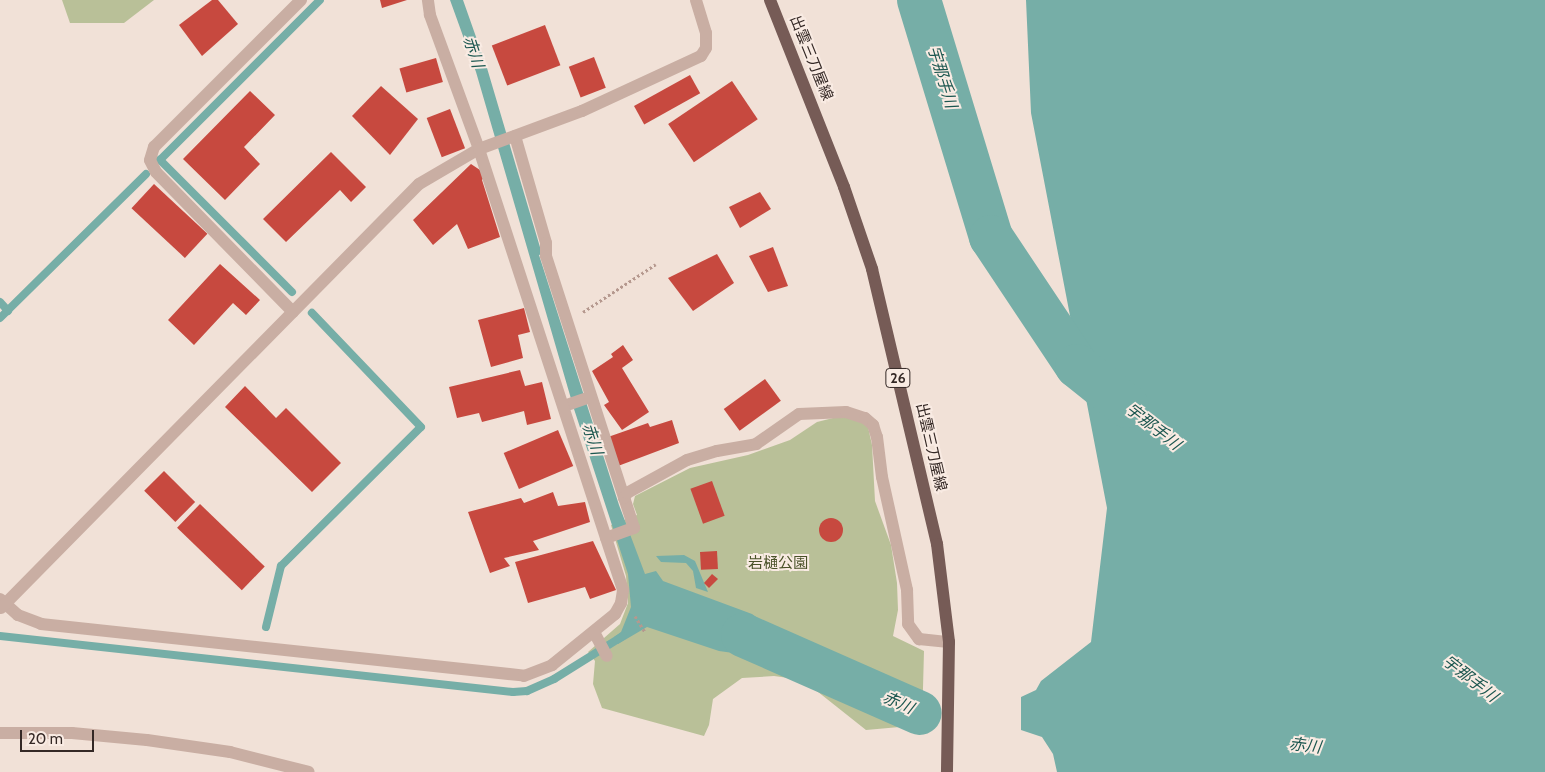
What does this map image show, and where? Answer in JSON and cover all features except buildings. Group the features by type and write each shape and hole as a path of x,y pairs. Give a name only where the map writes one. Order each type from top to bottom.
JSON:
{"main road":[{"name":"出雲三刀屋線","path":"770,0 844,187 872,269 937,544 949,642 947,772"}],"street":[{"path":"293,312 156,172 150,160 154,147 301,0"},
{"path":"428,0 430,15 480,149 610,537 623,597 601,645 524,676 40,624 18,615 2,604 419,184 480,149 582,111 701,56 706,48 706,33 696,0"},
{"path":"514,137 566,323 634,528 610,537"},
{"path":"567,405 589,397"},
{"path":"624,498 629,492 669,473 687,460 756,444 799,414 846,412 865,418 873,425 877,437 882,477 907,590 908,624 919,639 949,642"},
{"path":"0,733 72,733 147,740 230,752 309,772"}],"path":[{"path":"566,323 656,264"},
{"path":"642,628 645,632"}],"green space":[{"path":"62,0 154,0 124,23 70,23"},
{"name":"岩樋公園","path":"833,418 856,418 868,427 872,445 875,501 891,545 897,583 898,610 893,636 924,651 922,725 866,730 803,680 774,676 742,678 713,699 709,725 704,736 602,708 593,684 595,661 588,652 620,624 628,603 626,576 611,525 637,515 633,504 635,496 690,468 748,455 790,440 817,422"}],"water":[{"path":"450,0 463,0 487,68 542,254 539,255 619,505 645,574 656,571 663,581 752,614 794,645 799,656 797,662 719,651 647,627 618,644 614,637 621,632 631,607 628,574 574,409 476,72"},
{"path":"1026,0 1545,0 1545,772 1057,772 1053,754 1042,737 1021,730 1021,697 1036,690 1041,681 1091,642 1107,508 1031,113"},
{"path":"684,555 695,561 708,592 696,588 693,571 686,563 661,562 656,556"}],"waterway":[{"path":"292,292 160,160 320,0"},
{"name":"宇那手川","path":"919,0 991,237 1077,366 1127,406"},
{"path":"0,318 146,174"},
{"path":"0,302 8,311"},
{"path":"266,627 281,566 421,427 312,313"},
{"name":"赤川","path":"743,635 920,713"},
{"path":"0,636 513,692 527,691 554,679 623,636"}]}
